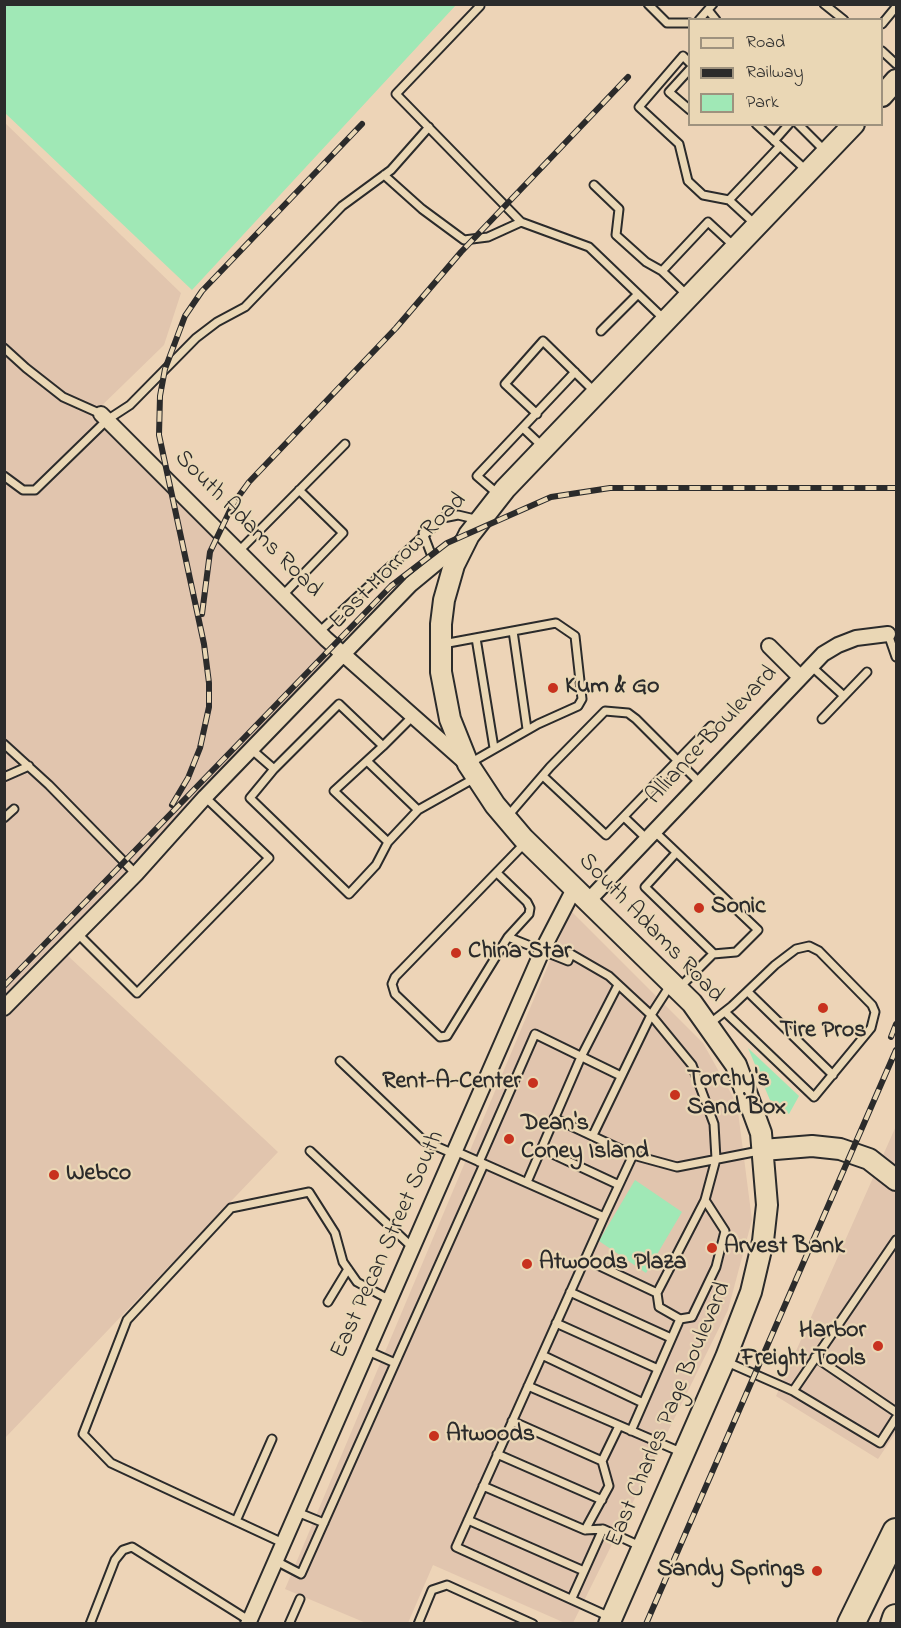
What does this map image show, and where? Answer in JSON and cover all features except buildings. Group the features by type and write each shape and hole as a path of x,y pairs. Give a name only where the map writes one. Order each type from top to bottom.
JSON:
{"highway":[{"path":"851,1623 897,1532"},
{"path":"894,1623 897,1618"}],"main road":[{"path":"883,95 897,80"},
{"name":"East Morrow Road","path":"474,527 499,496 544,448 852,126"},
{"name":"South Adams Road","path":"474,527 454,565 444,600 441,644 444,695 472,771 506,818 527,841 676,985 709,1024 736,1065 758,1122 763,1150"},
{"path":"763,1150 812,1146 840,1149 862,1155 895,1174"},
{"name":"East Charles Page Boulevard","path":"610,1621 751,1293 763,1241 767,1197 763,1150"}],"street":[{"name":"South Adams Road","path":"104,417 319,632 472,771"},
{"name":"East Morrow Road","path":"6,1002 78,934 251,748 411,584 474,527"},
{"name":"Alliance Boulevard","path":"582,894 651,835 811,666 838,645 856,638 888,634"},
{"path":"769,646 800,676"},
{"name":"East Pecan Street South","path":"249,1622 543,949 582,894"}],"lane":[{"path":"648,4 667,23 688,23"},
{"path":"824,4 842,18"},
{"path":"480,6 396,94 521,222 589,247 666,321"},
{"path":"883,23 897,7"},
{"path":"883,52 897,64"},
{"path":"688,61 682,56 639,107 679,144 688,182 703,195 729,200 757,226"},
{"path":"688,71 669,92 688,108"},
{"path":"758,126 808,173"},
{"path":"729,200 777,143 788,126"},
{"path":"800,126 828,153"},
{"path":"4,476 23,490 35,489 104,417 130,405 196,338 217,322 245,307 342,206 384,175 429,127"},
{"path":"384,175 422,209 464,240 488,237 521,222"},
{"path":"594,185 619,209 616,235 646,262 662,271 689,297"},
{"path":"662,271 708,222 736,248"},
{"path":"600,331 638,294"},
{"path":"537,414 505,384 543,341 596,394"},
{"path":"4,348 63,396 104,417"},
{"path":"499,496 477,476 575,372"},
{"path":"523,428 544,448"},
{"path":"238,552 345,444"},
{"path":"282,596 343,533 299,490"},
{"path":"319,632 423,533 443,518 458,515 474,527"},
{"path":"423,533 431,554 438,561"},
{"path":"382,746 339,704 274,770 250,798 349,894 376,865 388,842 417,810 472,771 494,748 527,729 578,706 582,699 574,636 556,623 441,644"},
{"path":"513,631 527,729"},
{"path":"888,634 897,657"},
{"path":"476,638 494,748"},
{"path":"811,666 844,696"},
{"path":"822,719 867,672"},
{"path":"506,818 605,711 628,713 700,783"},
{"path":"388,842 334,791 412,717"},
{"path":"543,776 606,836 711,726"},
{"path":"4,744 29,766 136,874"},
{"path":"251,748 274,770"},
{"path":"367,762 417,810"},
{"path":"4,777 29,766"},
{"path":"78,934 137,993 269,858 205,797"},
{"path":"4,818 14,809"},
{"path":"593,1135 651,1015 676,985 714,954 736,952 758,930 676,853 624,817"},
{"path":"497,873 527,902 530,908 529,914 508,937 447,1036 440,1037 395,994 392,984 395,976 527,841"},
{"path":"676,853 645,887 714,954"},
{"path":"508,937 543,949 568,961 571,954 609,976 651,1015 692,1065 714,1124 716,1159 705,1200 657,1293 659,1307 680,1319 692,1317 716,1268 725,1231 705,1200"},
{"path":"709,1024 748,992 775,965 796,950 809,946 819,951 872,1005 875,1012 871,1028 814,1097 725,1012"},
{"path":"526,1182 581,1057 618,985"},
{"path":"748,992 833,1075"},
{"path":"276,1561 302,1574 535,1034 621,1076"},
{"path":"340,1061 424,1141 481,1163 604,1217"},
{"path":"554,1118 633,1155 677,1167 763,1150"},
{"path":"542,1149 619,1185"},
{"path":"310,1151 413,1248"},
{"path":"610,1621 572,1598 456,1547 633,1155"},
{"path":"284,1543 111,1463 83,1434 127,1320 231,1208 309,1192 335,1233 343,1262 357,1282 390,1300"},
{"path":"793,1391 894,1250 897,1240"},
{"path":"585,1259 657,1293"},
{"path":"328,1302 348,1269"},
{"path":"570,1292 671,1338"},
{"path":"631,1431 680,1319"},
{"path":"556,1323 658,1369"},
{"path":"368,1351 395,1363"},
{"path":"542,1355 643,1402"},
{"path":"816,1357 897,1412"},
{"path":"724,1360 793,1391 880,1443 897,1418"},
{"path":"528,1386 683,1453"},
{"path":"512,1420 602,1461"},
{"path":"585,1530 609,1486 602,1461 619,1426"},
{"path":"236,1521 272,1439"},
{"path":"497,1454 602,1500"},
{"path":"483,1486 585,1530 603,1529 642,1547"},
{"path":"297,1512 324,1523"},
{"path":"468,1520 584,1571"},
{"path":"572,1598 603,1529"},
{"path":"90,1623 115,1560 123,1550 132,1547 249,1622"},
{"path":"418,1623 432,1590 447,1585 533,1623"},
{"path":"289,1623 300,1599"}],"shaded area":[{"path":"4,122 181,293 164,345 91,416 336,655 5,999"},
{"name":"Atwoods Plaza","path":"571,911 703,1043 737,1104 752,1220 728,1310 573,1623 565,1623 433,1565 408,1623 366,1623 285,1589"},
{"path":"66,954 278,1152 5,1438 5,1018"},
{"path":"896,1126 896,1432 878,1459 776,1396"}],"green space":[{"path":"4,5 456,5 192,290 5,113"},
{"path":"748,1048 799,1096 789,1114 779,1107 775,1112"},
{"path":"635,1180 682,1212 646,1273 599,1241"}],"railway":[{"path":"202,614 210,552 233,504 249,482 396,328 461,252 628,77"},
{"path":"172,805 188,778 200,748 209,707 209,683 204,644 159,435 160,396 165,369 185,316 202,291 362,124"},
{"path":"4,986 391,586 447,543 551,497 610,488 896,488"},
{"path":"891,1037 896,1024"},
{"path":"646,1624 896,1050"}],"place":[{"name":"Kum & Go","path":"553,688"},
{"name":"Sonic","path":"699,908"},
{"name":"China Star","path":"456,953"},
{"name":"Tire Pros","path":"823,1008"},
{"name":"Rent-A-Center","path":"533,1083"},
{"name":"Torchy's Sand Box","path":"675,1095"},
{"name":"Dean's Coney Island","path":"509,1139"},
{"name":"Webco","path":"54,1175"},
{"name":"Arvest Bank","path":"712,1248"},
{"name":"Atwoods Plaza","path":"527,1264"},
{"name":"Harbor Freight Tools","path":"878,1346"},
{"name":"Atwoods","path":"434,1436"},
{"name":"Sandy Springs","path":"817,1571"}]}
